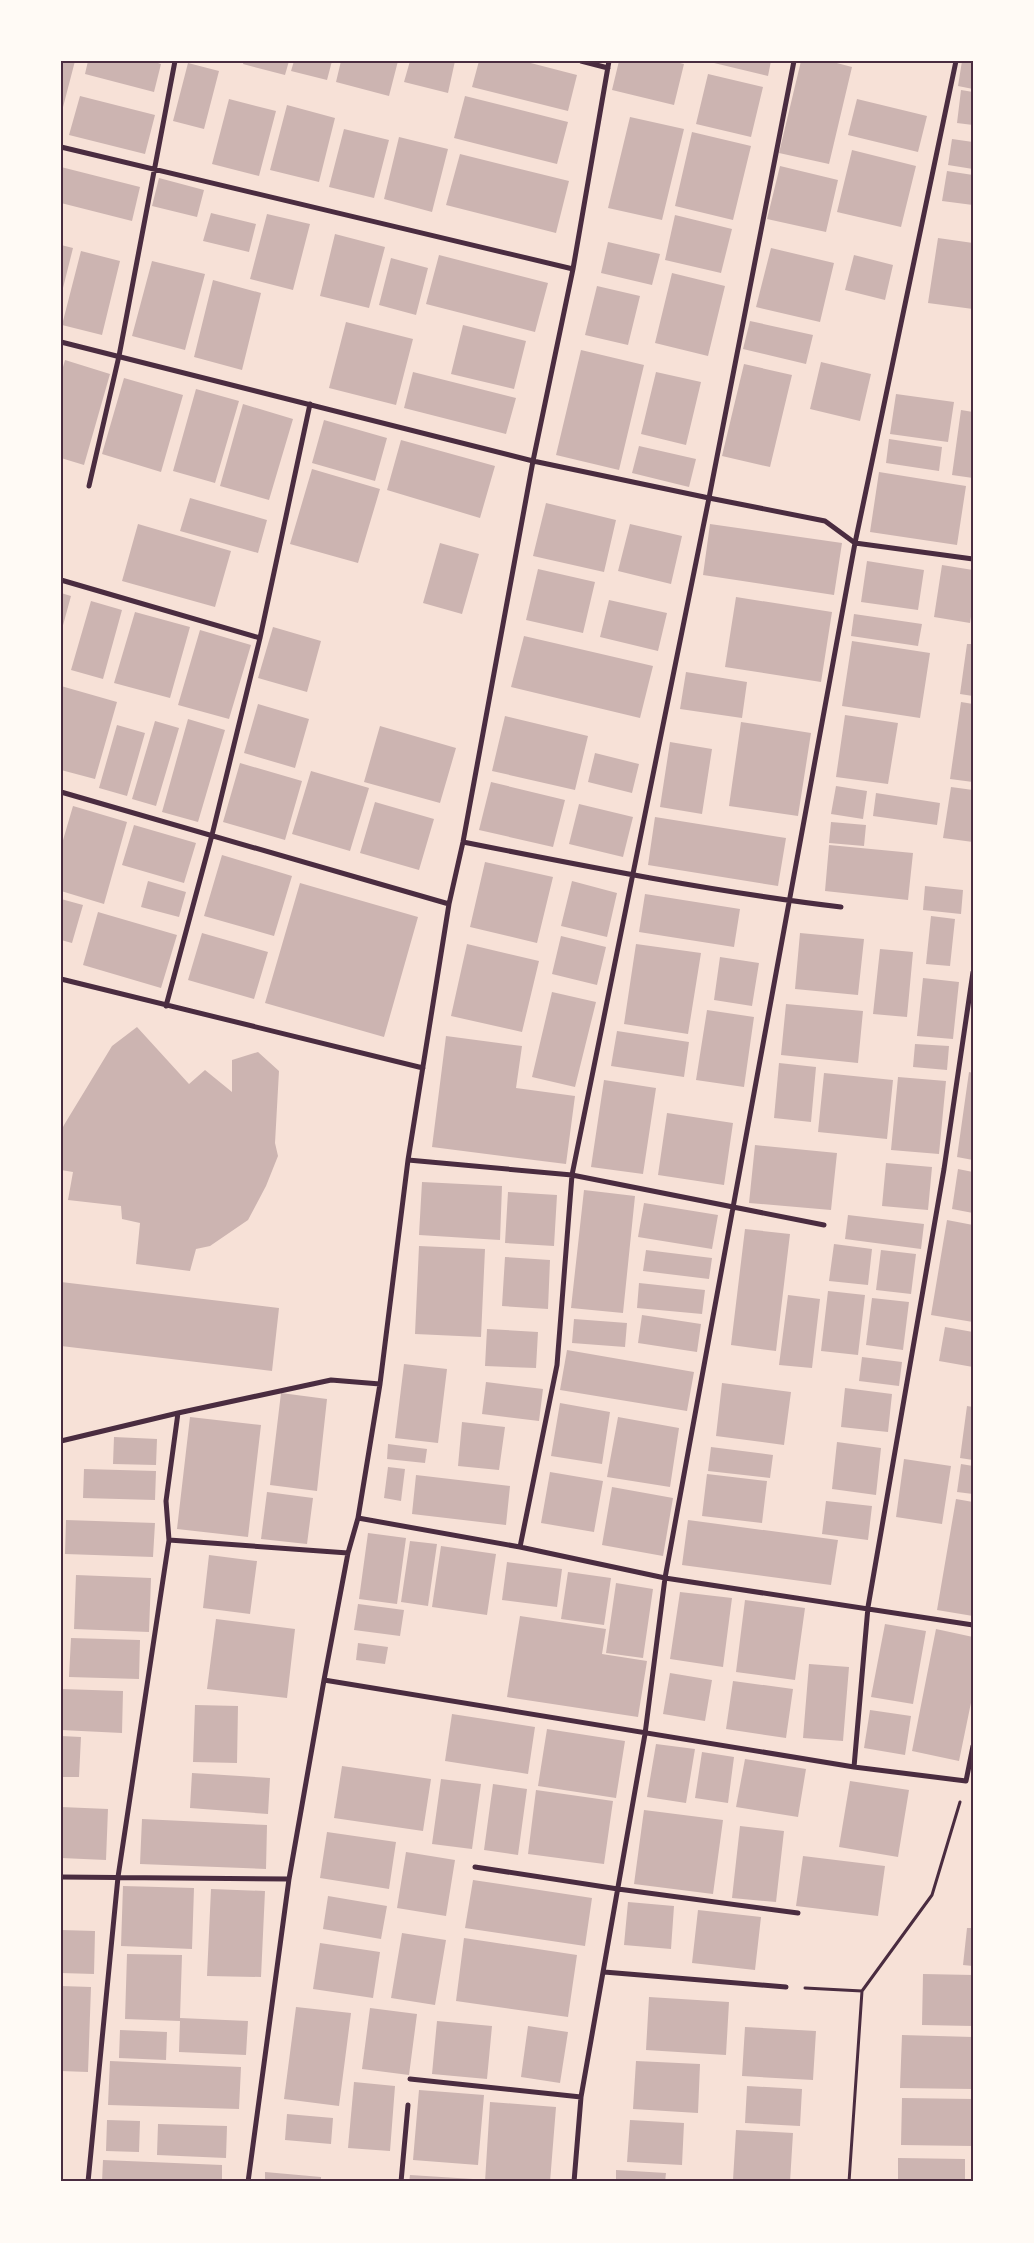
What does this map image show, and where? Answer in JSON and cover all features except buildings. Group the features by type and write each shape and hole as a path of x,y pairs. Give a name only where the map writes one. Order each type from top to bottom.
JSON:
{"street":[{"path":"89,486 119,356 175,61"},
{"path":"581,61 608,68"},
{"path":"248,2182 289,1880 348,1553 358,1518 380,1384 408,1160 449,904 464,842 533,461 573,269 609,61"},
{"path":"520,1547 557,1365 572,1175 709,498 794,61"},
{"path":"574,2182 581,2097 645,1734 665,1578 855,543 956,61"},
{"path":"61,147 573,269"},
{"path":"61,342 533,461 825,521 855,543 973,558"},
{"path":"166,1006 212,835 260,638 310,404"},
{"path":"61,580 260,638"},
{"path":"61,792 449,904"},
{"path":"464,842 633,875 789,901 841,907"},
{"path":"854,1767 868,1607 944,1170 973,972"},
{"path":"61,980 423,1068"},
{"path":"408,1160 572,1175 824,1225"},
{"path":"61,1441 178,1412 331,1380 380,1384"},
{"path":"88,2182 118,1877 169,1540 166,1501 178,1412"},
{"path":"358,1518 520,1547 665,1578 868,1607 973,1625"},
{"path":"169,1540 348,1553"},
{"path":"324,1680 854,1767 966,1781 973,1746"},
{"path":"475,1867 618,1889 798,1913"},
{"path":"61,1877 289,1880"},
{"path":"604,1972 786,1987"},
{"path":"410,2080 581,2097"},
{"path":"401,2182 408,2105"}],"path":[{"path":"849,2182 862,1991 932,1895 966,1781"},
{"path":"786,1987 862,1991"}]}
